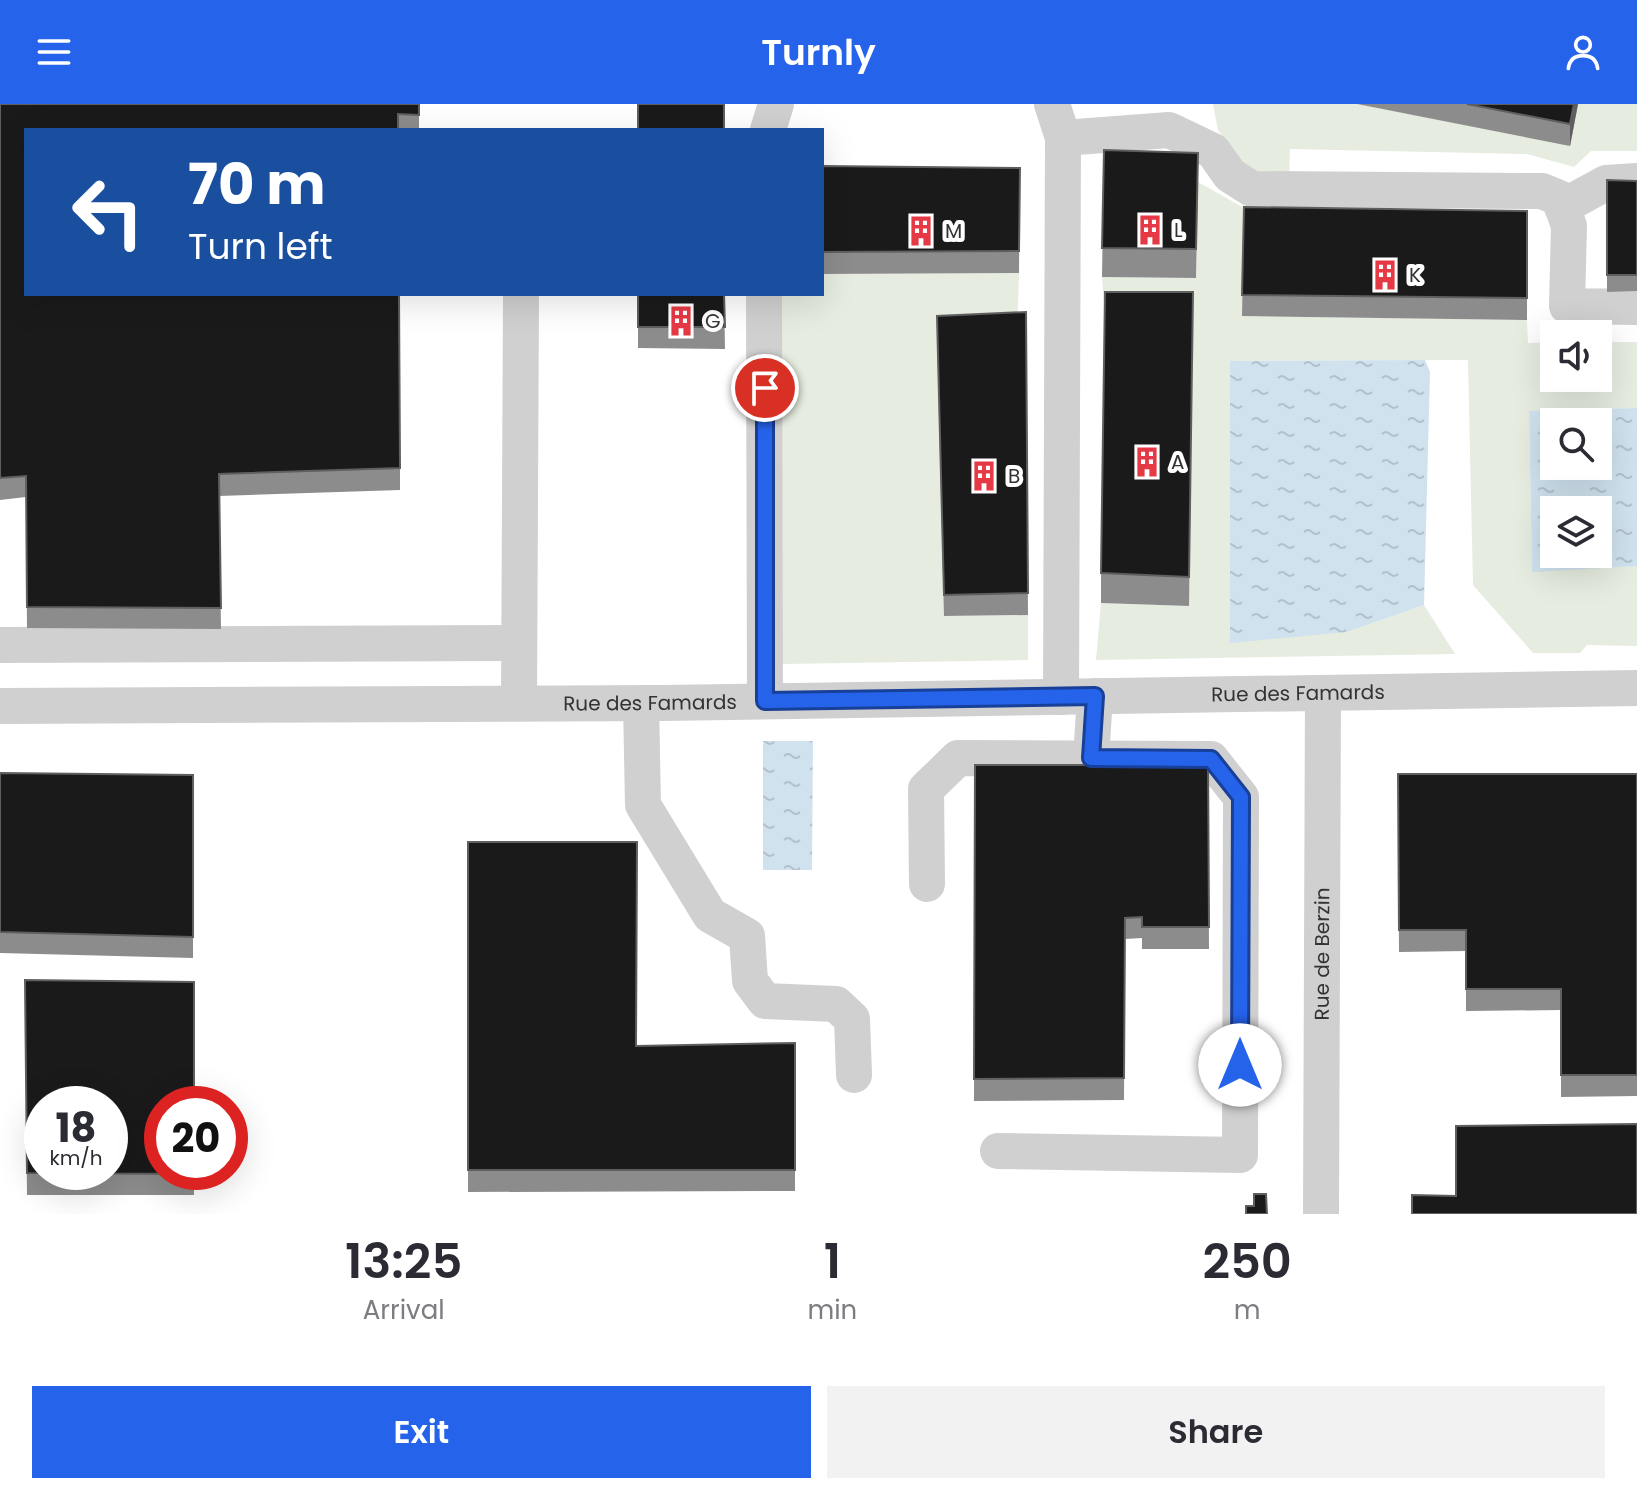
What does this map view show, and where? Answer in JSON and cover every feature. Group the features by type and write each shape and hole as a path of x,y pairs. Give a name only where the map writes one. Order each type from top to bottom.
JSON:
{"street":[{"path":"769,128 776,104"},
{"path":"1091,758 1078,696 1058,121 1169,130 1213,151 1230,175 1252,189 1542,191 1559,198 1569,226 1567,306 1637,307"},
{"path":"1562,207 1606,183 1637,181"},
{"path":"519,703 521,296"},
{"path":"764,296 765,701"},
{"path":"0,645 519,643"},
{"name":"Rue des Famards","path":"0,706 641,703 1637,688"},
{"name":"Rue de Berzin","path":"1321,1214 1323,693"},
{"path":"641,703 643,805 710,915 747,936 750,981 765,1001 836,1004 852,1019 854,1075"},
{"path":"927,884 926,789 958,758 1211,759 1241,797 1240,1155 998,1151"}],"shaded area":[{"path":"1213,104 1357,104 1570,145 1578,104 1637,104 1637,151 1591,151 1574,167 1527,154 1290,149 1289,177 1250,175 1218,130"},
{"path":"1198,182 1246,209 1242,316 1527,320 1528,343 1540,343 1540,392 1612,392 1612,342 1637,342 1637,408 1540,408 1540,412 1529,412 1532,571 1637,566 1637,646 1587,645 1580,653 1533,653 1473,585 1468,360 1231,361 1347,632 1424,605 1455,654 1096,660 1101,603 1188,606 1105,321 1102,277 1196,278"},
{"path":"1019,273 1017,334 944,616 1028,615 1028,660 782,664 782,296 824,296 824,274"}],"water":[{"path":"1425,360 1430,372 1424,605 1347,632 1230,643 1230,361"},
{"path":"1637,408 1637,566 1612,567 1612,496 1540,496 1540,568 1602,568 1532,572 1529,411 1540,411 1540,480 1612,480 1612,409"},
{"path":"763,741 813,741 812,870 763,870"}],"building":[{"path":"0,104 419,104 419,115 398,114 398,128 24,128 24,296 399,296 400,468 219,474 221,608 27,607 26,476 0,478"},
{"path":"638,104 724,104 724,128 638,128"},
{"path":"1467,104 1574,104 1570,124"},
{"name":"L","path":"1104,150 1198,153 1196,249 1102,248"},
{"name":"M","path":"824,166 1020,168 1019,251 824,252"},
{"path":"1607,180 1637,181 1637,275 1607,275"},
{"name":"K","path":"1244,207 1527,211 1527,298 1242,295"},
{"name":"A","path":"1105,292 1193,292 1189,577 1101,573"},
{"path":"638,296 724,296 725,327 638,327"},
{"name":"B","path":"1026,312 1028,593 944,595 937,316"},
{"path":"1124,757 1208,759 1209,927 1142,927 1142,917 1125,918 1124,1078 974,1079 975,765 1124,765"},
{"path":"0,773 193,775 193,937 0,932"},
{"path":"1398,774 1637,774 1637,1075 1561,1075 1561,989 1466,989 1466,930 1399,930"},
{"path":"468,842 637,842 636,1046 795,1043 795,1170 468,1170"},
{"path":"25,980 194,982 194,1086 144,1086 144,1174 128,1174 128,1086 26,1086"},
{"path":"1637,1124 1637,1214 1412,1214 1412,1195 1456,1196 1456,1126"},
{"path":"1254,1194 1266,1194 1267,1214 1246,1214 1246,1206 1254,1206"}],"place":[{"name":"L","path":"1150,230"},
{"name":"M","path":"921,231"},
{"name":"K","path":"1385,275"},
{"name":"G","path":"681,321"},
{"name":"A","path":"1147,462"},
{"name":"B","path":"984,476"}],"route":[{"path":"765,388 765,701 1095,696 1091,758 1211,759 1241,797 1240,1065"}]}
